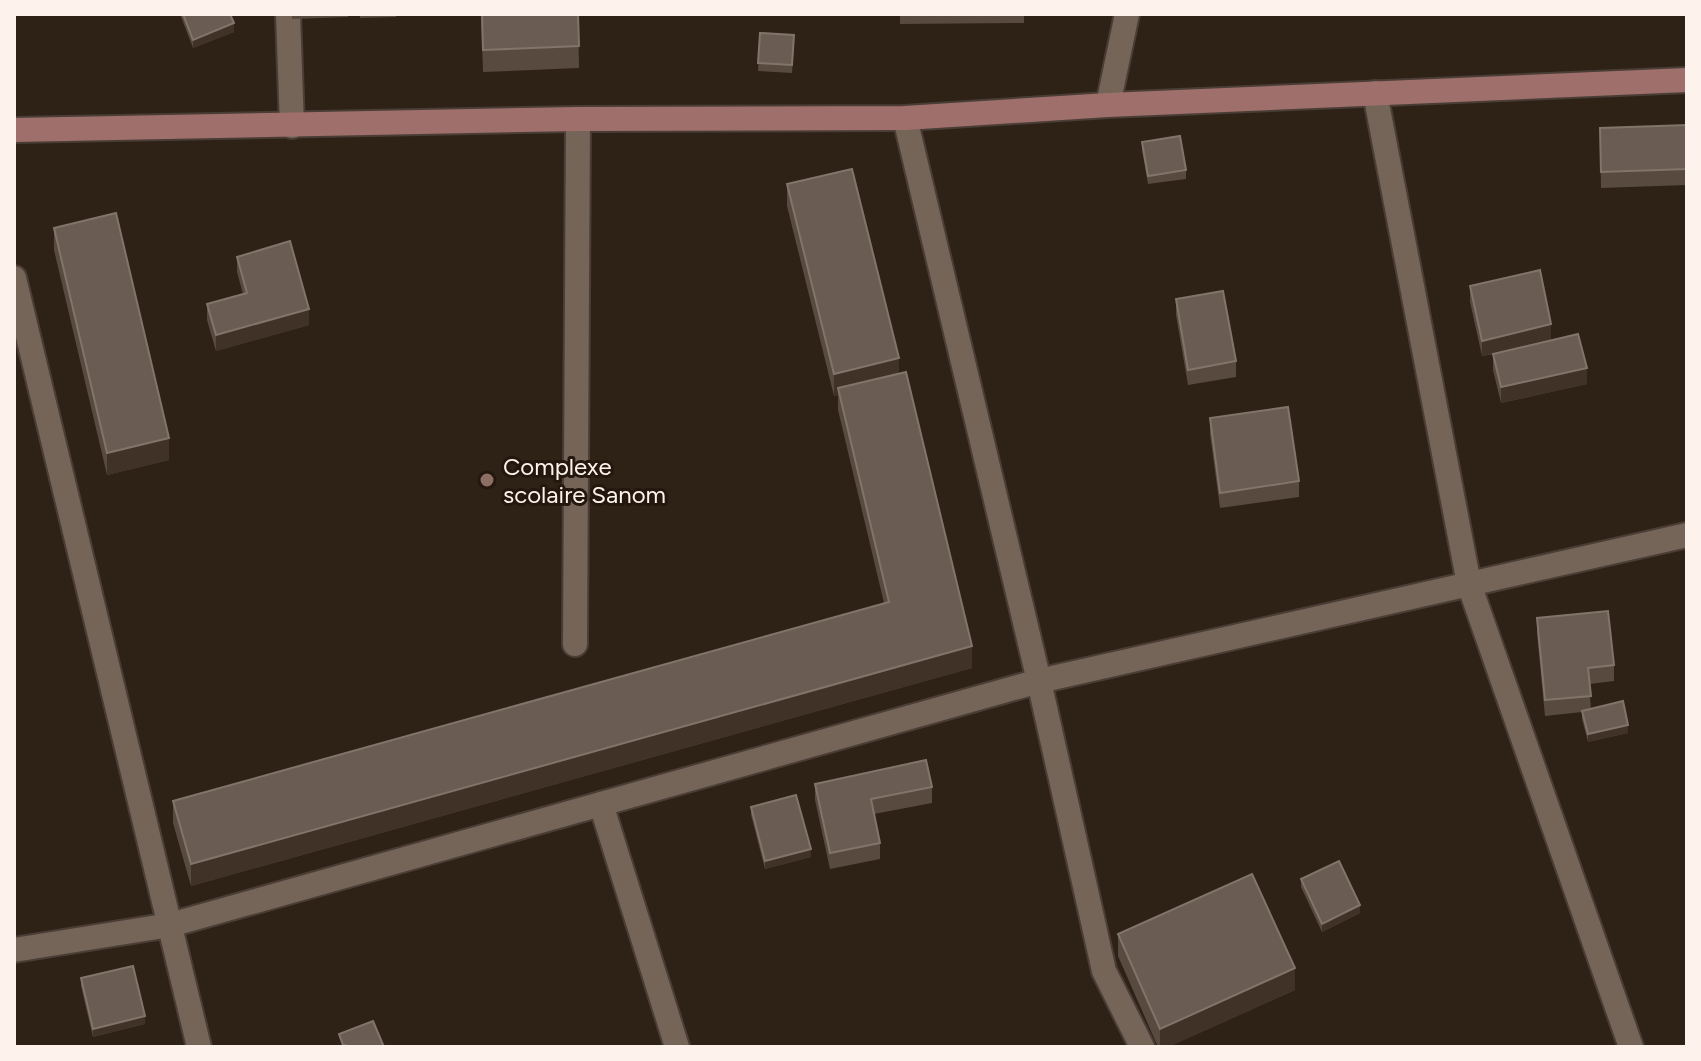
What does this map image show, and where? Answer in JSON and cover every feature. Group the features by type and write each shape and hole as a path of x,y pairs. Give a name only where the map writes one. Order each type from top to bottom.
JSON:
{"street":[{"path":"288,14 292,126"},
{"path":"1108,105 1127,14"},
{"path":"14,130 578,119 905,118 1108,105 1687,80"},
{"path":"1375,93 1469,584 1631,1047"},
{"path":"905,118 1039,681 1104,971 1142,1047"},
{"path":"575,644 578,119"},
{"path":"14,278 199,1047"},
{"path":"14,950 170,925 1039,681 1687,535"},
{"path":"601,804 677,1047"}],"building":[{"path":"183,14 230,14 234,23 193,40"},
{"path":"482,14 578,14 579,46 483,50"},
{"path":"760,33 794,35 792,65 758,63"},
{"path":"1687,125 1687,169 1601,172 1600,128"},
{"path":"1180,136 1186,170 1148,176 1142,142"},
{"path":"852,169 899,358 834,374 787,184"},
{"path":"116,213 169,438 107,453 54,228"},
{"path":"290,241 309,309 216,335 207,304 247,293 237,257"},
{"path":"1540,270 1551,324 1482,341 1470,286"},
{"path":"1223,291 1236,361 1188,370 1176,299"},
{"path":"1578,334 1587,368 1501,387 1493,354"},
{"path":"906,372 972,646 191,864 173,801 889,602 838,388"},
{"path":"1288,407 1299,481 1220,493 1210,418"},
{"path":"1608,611 1614,665 1588,668 1591,696 1545,700 1537,618"},
{"path":"1623,701 1628,725 1588,734 1582,711"},
{"path":"926,760 932,787 871,799 880,843 830,853 815,784"},
{"path":"796,795 811,849 765,861 751,807"},
{"path":"1339,861 1360,905 1322,924 1301,879"},
{"path":"1252,874 1295,968 1160,1029 1118,934"},
{"path":"133,966 145,1016 93,1029 81,978"},
{"path":"373,1021 384,1047 343,1045 339,1034"}],"place":[{"name":"Complexe scolaire Sanom","path":"487,480"}]}
